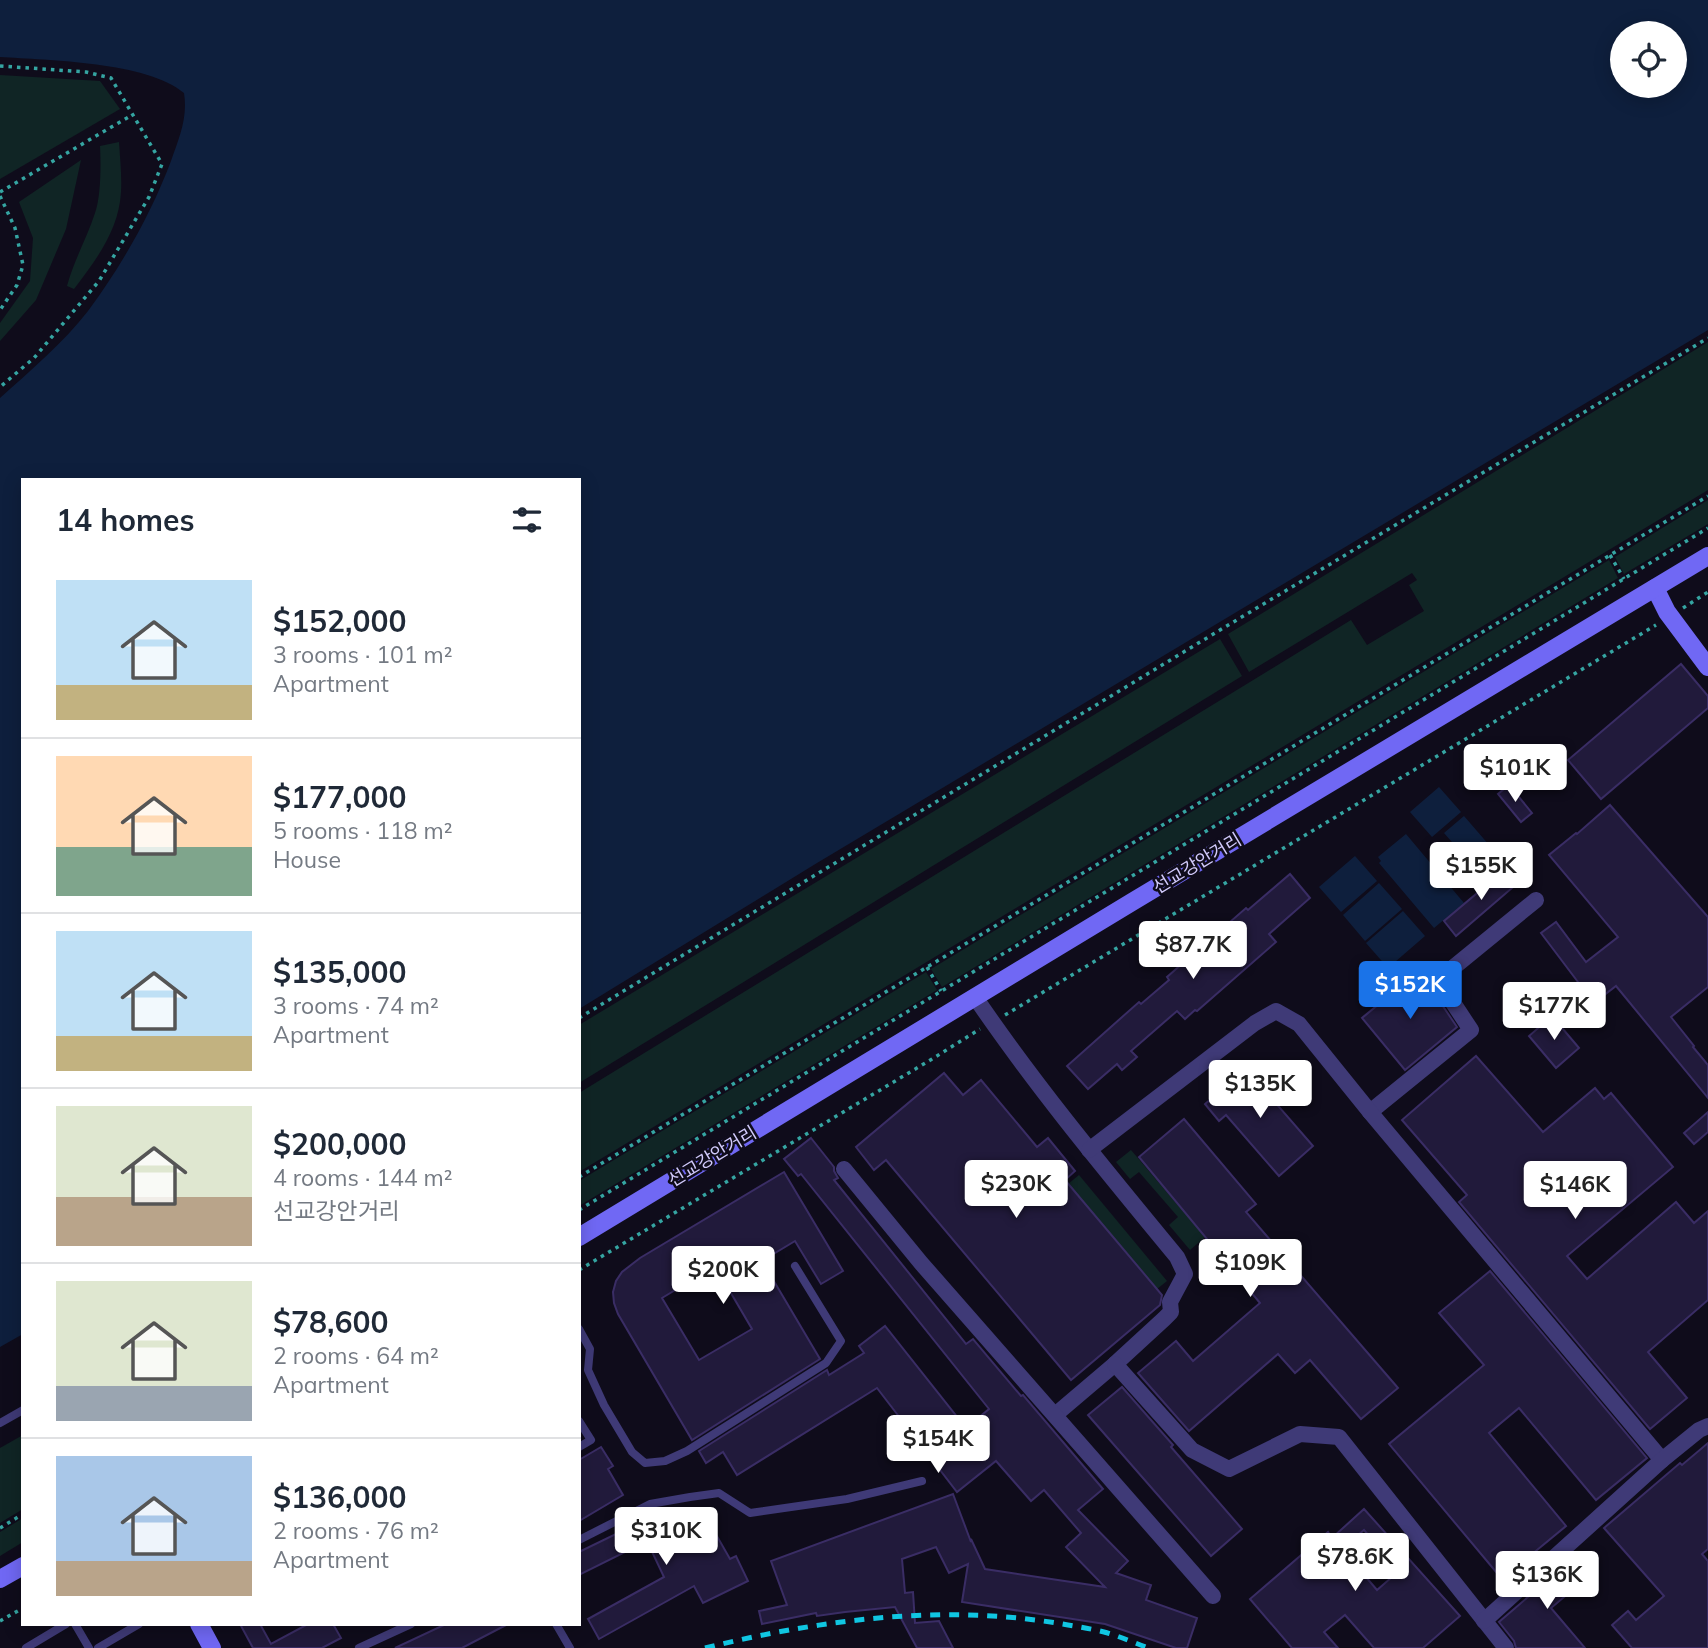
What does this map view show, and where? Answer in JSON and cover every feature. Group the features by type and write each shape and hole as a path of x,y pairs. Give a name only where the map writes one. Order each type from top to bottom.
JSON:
{"main road":[{"name":"선교강안거리","path":"581,1236 1708,556"},
{"path":"1655,588 1670,616 1705,657"},
{"path":"0,1579 21,1567"},
{"path":"200,1626 212,1648"}],"street":[{"path":"1370,1112 1471,1030 1438,980 1536,900"},
{"path":"975,997 1088,1150 1177,1257 1185,1274 1170,1302 1171,1312 1055,1415"},
{"path":"1088,1150 1255,1023 1276,1011 1299,1024 1662,1460"},
{"path":"844,1169 920,1263 1213,1596"},
{"path":"1115,1364 1192,1450 1229,1469 1300,1434 1339,1437 1506,1648"},
{"path":"1484,1621 1662,1460 1699,1430 1708,1426"}],"lane":[{"path":"581,1333 590,1349 588,1370 604,1405 632,1452 645,1463 665,1461 687,1451 827,1363 841,1341 794,1266"},
{"path":"581,1367 589,1362"},
{"path":"0,1423 21,1411"},
{"path":"581,1424 591,1440 581,1446"},
{"path":"581,1539 650,1504 690,1497 719,1493 750,1513 847,1499 922,1481"},
{"path":"26,1648 63,1626"},
{"path":"76,1626 89,1648"},
{"path":"98,1648 136,1626"},
{"path":"359,1648 407,1626"},
{"path":"557,1626 570,1648"}],"path":[{"path":"0,66 86,72 111,78 162,164 149,197 99,281 34,358 0,387"},
{"path":"0,310 17,285 23,265 15,228 0,194 131,115"},
{"path":"581,1017 1708,338"},
{"path":"581,1176 1708,496"},
{"path":"581,1209 1708,528"},
{"path":"1610,555 1623,579"},
{"path":"581,1269 1708,592"},
{"path":"927,967 941,991"},
{"path":"0,1528 21,1515"},
{"path":"0,1621 21,1609"}],"green space":[{"path":"0,75 100,81 120,109 0,179"},
{"path":"119,142 121,192 116,219 98,256 74,289 67,286 97,206 100,146"},
{"path":"81,160 66,229 36,300 0,341 0,323 30,281 33,238 19,202"},
{"path":"1708,342 1708,490 581,1171 581,1092 1351,620 1367,645 1424,611 1409,585 1417,580 1412,573 1249,672 1228,634"},
{"path":"1708,500 1708,524 1624,574 1615,557"},
{"path":"1609,560 1618,578 942,987 931,969"},
{"path":"1220,639 1242,676 581,1082 581,1024"},
{"path":"926,972 937,990 581,1205 581,1180"},
{"path":"1131,1150 1205,1237 1190,1250 1169,1225 1178,1217 1139,1172 1130,1179 1116,1162"},
{"path":"1079,1175 1167,1281 1157,1289 1068,1184"},
{"path":"21,1436 21,1510 0,1523 0,1448"},
{"path":"21,1519 21,1543 0,1556 0,1532"}],"water":[{"path":"0,0 1708,0 1708,330 817,863 581,1008 581,478 21,478 21,1335 0,1347 0,398 68,334 112,276 135,239 163,181 182,128 185,111 184,93 168,83 147,75 96,64 0,57"},
{"path":"1439,787 1461,812 1432,837 1410,812"},
{"path":"1464,816 1496,853 1473,872 1463,861 1466,858 1444,833"},
{"path":"1406,834 1464,903 1434,928 1379,863 1381,861 1378,857"},
{"path":"1355,856 1377,881 1341,912 1319,887"},
{"path":"1379,883 1402,909 1365,941 1343,915"},
{"path":"1403,911 1425,936 1388,968 1366,943"}],"building":[{"path":"1681,664 1708,696 1708,708 1601,799 1568,760"},
{"path":"1509,785 1532,813 1521,822 1498,794"},
{"path":"1610,805 1708,917 1708,987 1671,1017 1708,1065 1708,1098 1616,986 1585,1010 1575,997 1584,990 1541,933 1556,922 1586,962 1618,937 1549,855"},
{"path":"1507,868 1519,882 1456,936 1444,921"},
{"path":"1290,874 1310,898 1269,934 1276,942 1197,1011 1185,1019 1177,1011 1131,1051 1137,1057 1122,1070 1117,1064 1088,1089 1067,1066 1139,1002 1141,1004 1169,980 1167,977 1246,908 1248,910"},
{"path":"1418,972 1457,1027 1405,1070 1362,1018"},
{"path":"1552,1016 1579,1048 1556,1068 1529,1036"},
{"path":"1476,1056 1543,1132 1595,1088 1604,1099 1611,1093 1673,1167 1567,1256 1587,1279 1676,1202 1694,1223 1708,1211 1708,1300 1648,1352 1687,1398 1650,1429 1459,1202 1467,1195 1402,1120"},
{"path":"1251,1064 1265,1080 1260,1085 1313,1146 1279,1176 1226,1115 1219,1121 1205,1104"},
{"path":"944,1073 963,1095 981,1080 1037,1147 1048,1138 1075,1171 1065,1180 1162,1295 1160,1305 1071,1380 886,1160 874,1170 856,1147"},
{"path":"1708,1112 1708,1132 1694,1144 1684,1133"},
{"path":"1184,1119 1256,1204 1246,1212 1398,1388 1361,1419 1310,1360 1295,1373 1278,1354 1189,1431 1138,1373 1176,1341 1193,1361 1260,1303 1139,1157"},
{"path":"811,1138 834,1167 838,1178 834,1180 966,1344 973,1339 1103,1489 1078,1510 1128,1561 1116,1573 1151,1585 1146,1600 1197,1618 1187,1648 1176,1648 1105,1624 962,1602 968,1564 949,1573 936,1547 902,1559 905,1593 913,1592 915,1623 939,1621 953,1648 917,1648 895,1607 817,1616 816,1613 762,1624 759,1611 787,1605 771,1561 953,1494 971,1542 971,1539 985,1569 1105,1587 1066,1547 1081,1533 1044,1490 1031,1501 996,1461 957,1492 877,1388 737,1475 723,1452 706,1463 699,1451 827,1370 829,1375 864,1353 859,1346 885,1326 966,1428 989,1409 801,1174 798,1176 784,1159"},
{"path":"784,1172 843,1271 821,1284 795,1241 762,1261 820,1359 692,1440 614,1303 616,1281 622,1272 640,1258","holes":["715,1266 752,1329 699,1360 662,1298"]},
{"path":"1490,1271 1647,1458 1596,1500 1519,1408 1489,1433 1566,1526 1502,1579 1389,1444 1484,1365 1439,1313"},
{"path":"1122,1387 1242,1529 1211,1556 1088,1415"},
{"path":"1708,1443 1708,1549 1702,1554 1708,1561 1708,1648 1632,1648 1612,1625 1628,1611 1636,1620 1664,1596 1604,1528 1680,1463 1682,1465"},
{"path":"601,1447 613,1466 608,1469 623,1495 581,1520 581,1459"},
{"path":"1364,1509 1460,1616 1423,1648 1374,1648 1345,1615 1324,1632 1338,1648 1292,1648 1250,1599 1328,1532 1332,1538","holes":["1364,1530 1399,1571 1377,1590 1342,1549"]},
{"path":"702,1510 730,1559 736,1556 748,1581 703,1603 694,1586 599,1639 588,1619 664,1577 647,1541 581,1574 581,1551 655,1515 663,1531"},
{"path":"1579,1553 1595,1571 1551,1608 1585,1648 1516,1648 1514,1641 1499,1622"},
{"path":"241,1626 261,1626 271,1644 304,1626 334,1626 341,1638 322,1648 253,1648"},
{"path":"442,1626 504,1626 462,1648 395,1648"}],"railway":[{"path":"705,1648 840,1622 931,1615 1023,1618 1104,1632 1149,1648"}]}
